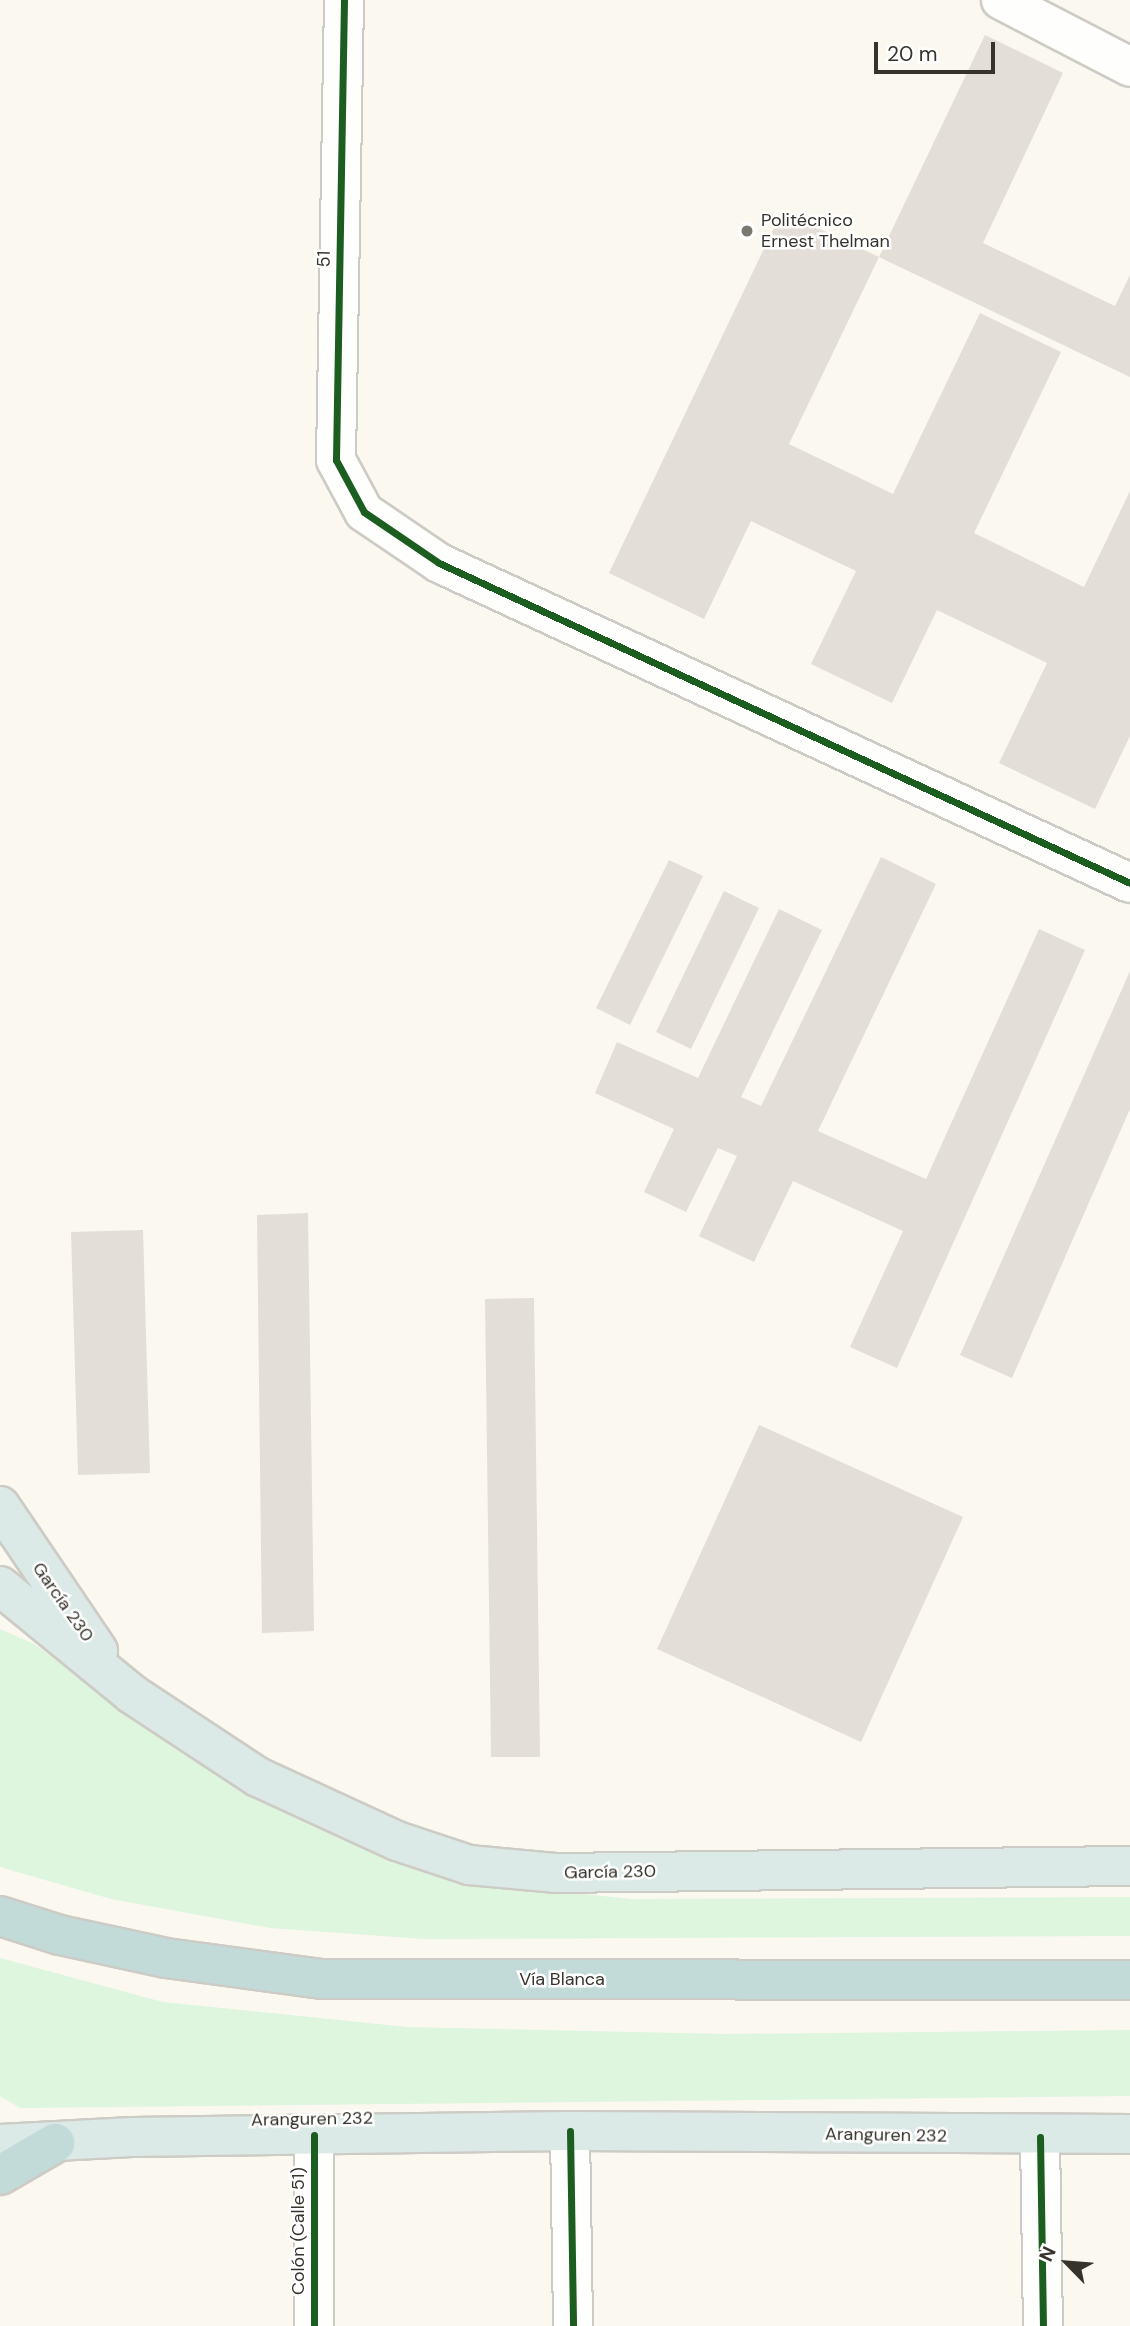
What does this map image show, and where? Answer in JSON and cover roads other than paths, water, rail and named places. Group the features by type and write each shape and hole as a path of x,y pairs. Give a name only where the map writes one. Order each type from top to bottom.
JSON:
{"highway":[{"name":"Vía Blanca","path":"0,1916 60,1935 166,1958 322,1979 1130,1980"},
{"path":"0,2175 55,2143"}],"main road":[{"name":"García 230","path":"0,1506 76,1623 132,1694"},
{"name":"García 230","path":"8,1600 132,1694 258,1777 397,1841 469,1866 555,1873 1130,1866"},
{"name":"Aranguren 232","path":"0,2121 55,2143"},
{"name":"Aranguren 232","path":"0,2144 132,2137 570,2132 1040,2137 1130,2134"}],"street":[{"name":"51","path":"344,0 337,460 364,512 439,563 1130,883"},
{"path":"1001,0 1130,67"},
{"path":"570,2132 573,2326"},
{"name":"Colón (Calle 51)","path":"314,2136 314,2326"},
{"path":"1040,2137 1043,2326"}],"place":[{"name":"Politécnico Ernest Thelman","path":"747,231"}]}
